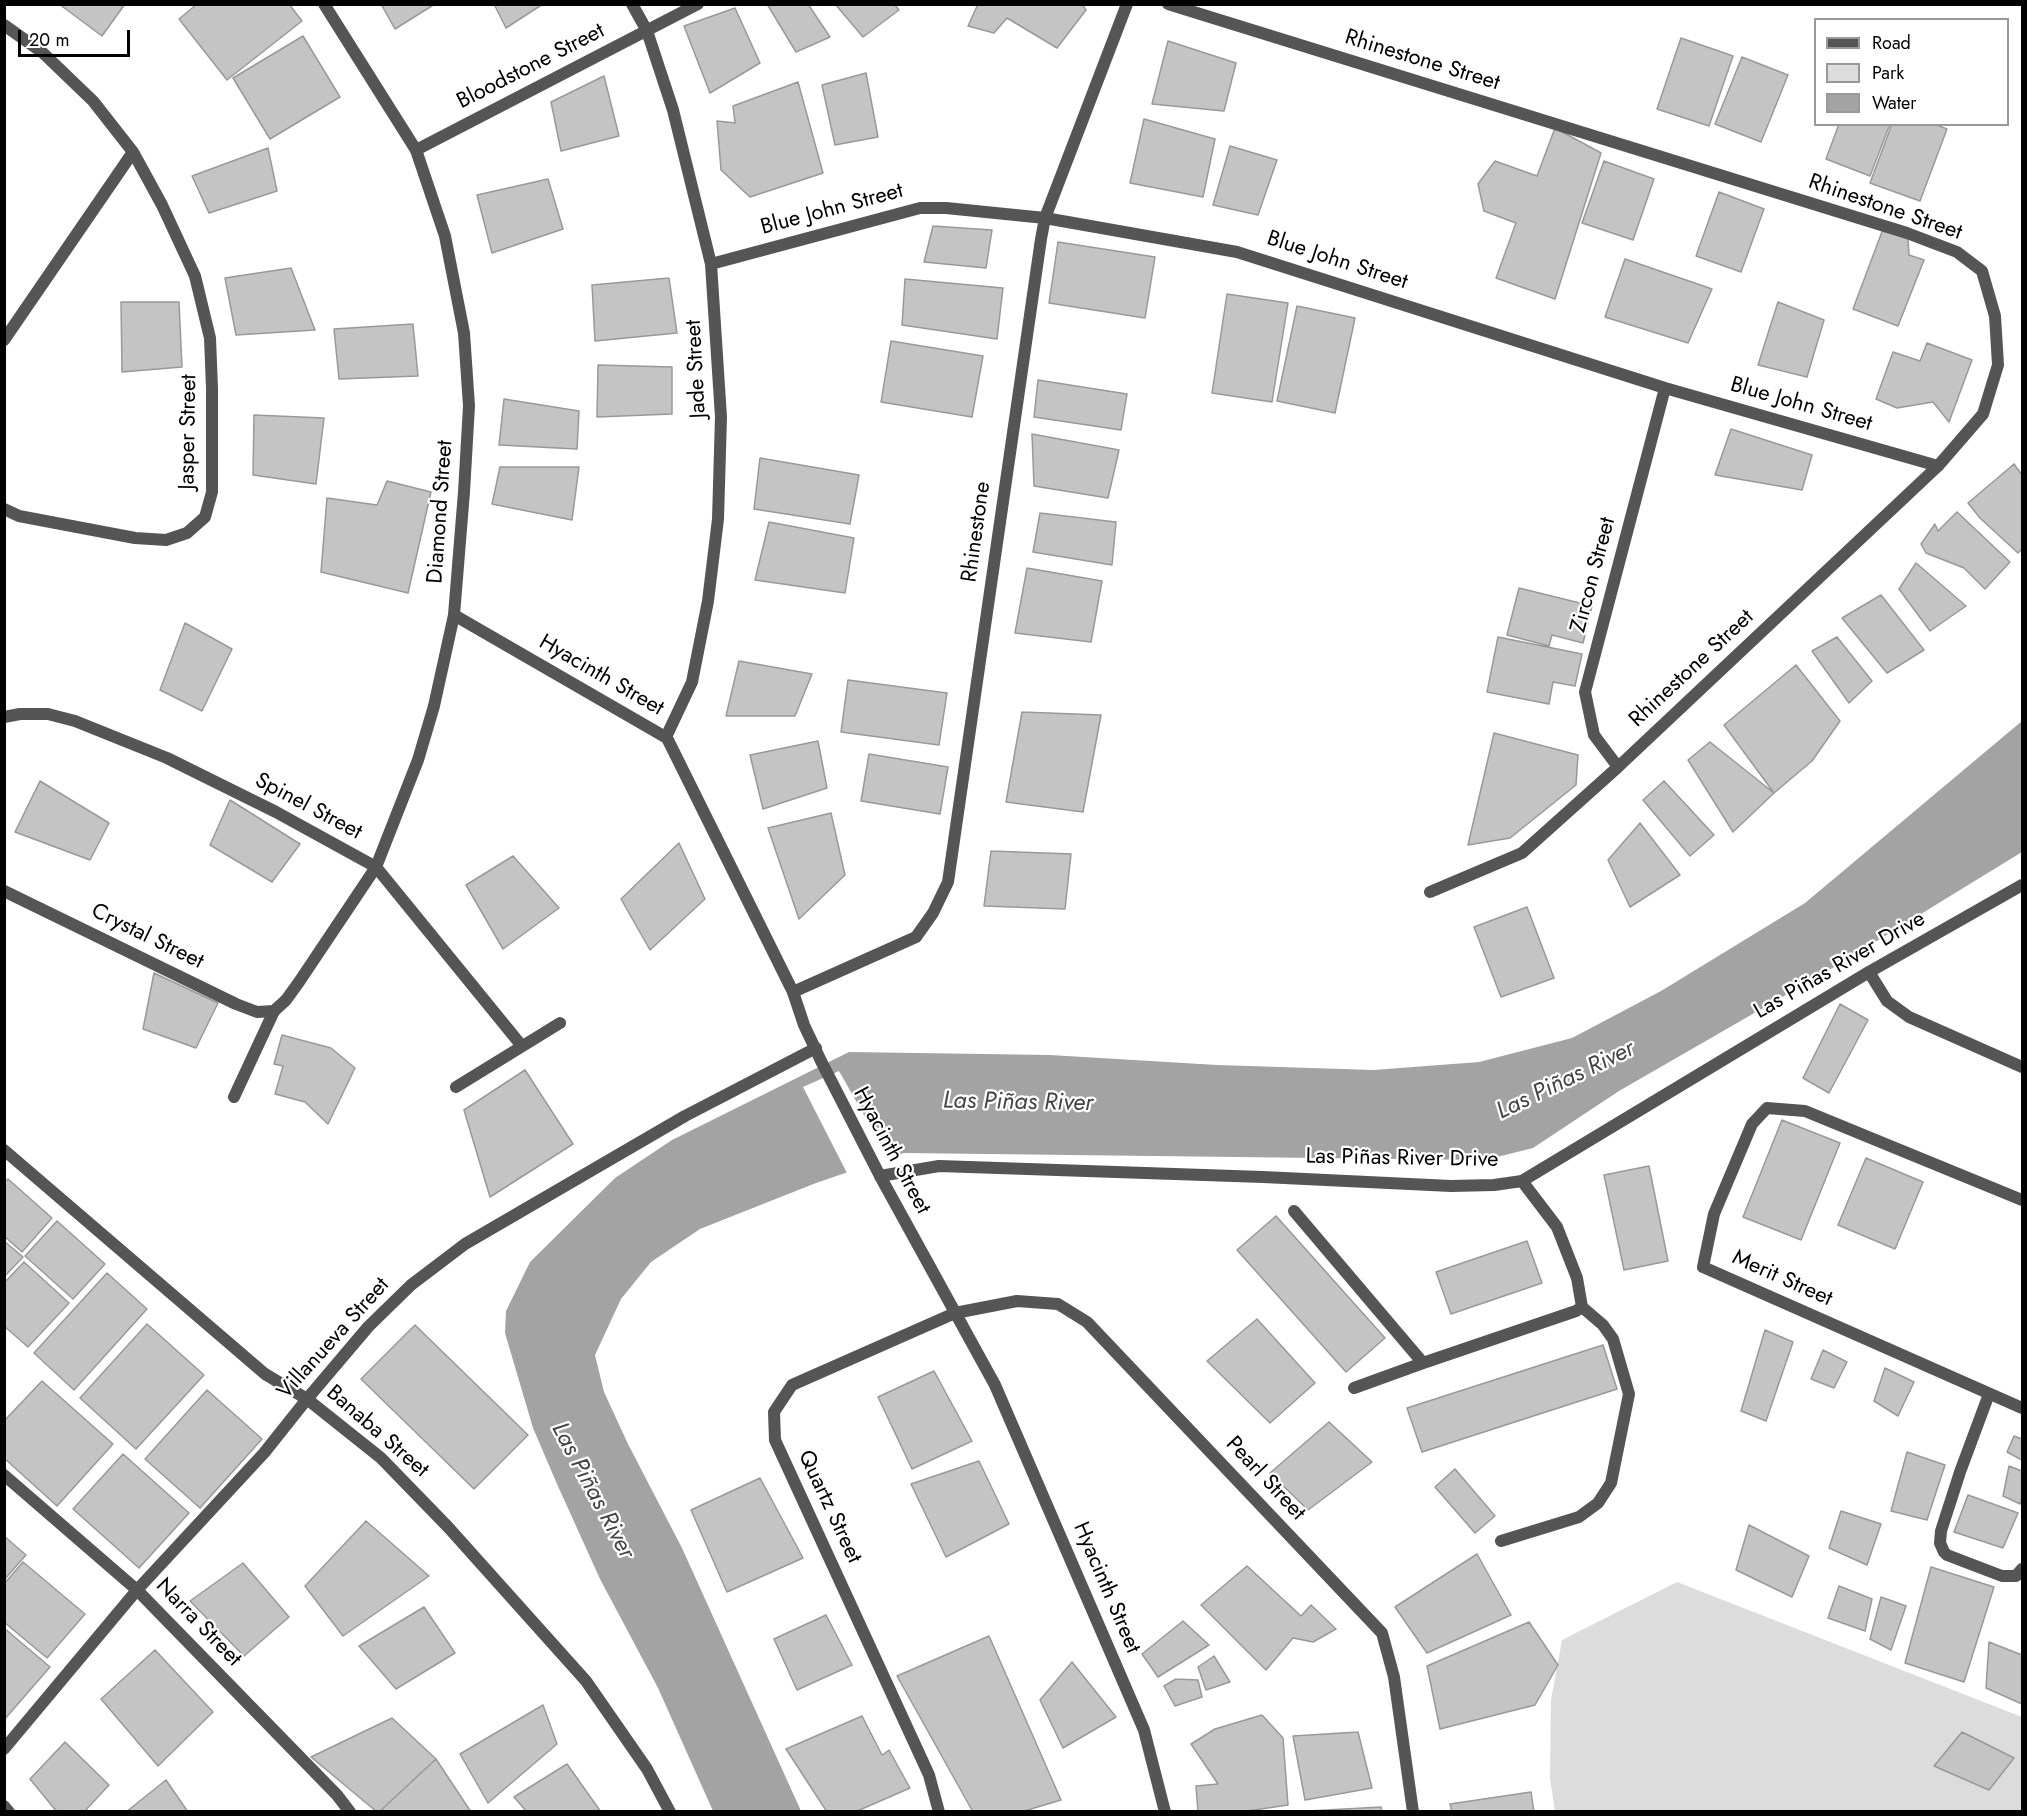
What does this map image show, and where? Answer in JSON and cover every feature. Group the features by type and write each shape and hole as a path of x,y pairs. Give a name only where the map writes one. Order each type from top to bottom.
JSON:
{"street":[{"name":"Diamond Street","path":"234,1098 274,1011 286,1000 376,867 418,760 435,705 454,615 465,492 469,406 464,333 445,236 416,150 324,4"},
{"name":"Jade Street","path":"632,4 646,31 673,110 711,264 721,417 718,519 708,601 692,682 666,736"},
{"name":"Bloodstone Street","path":"416,150 698,4"},
{"name":"Rhinestone","path":"793,992 916,937 933,913 948,882 1045,218 1127,4"},
{"name":"Rhinestone Street","path":"1168,4 1895,229 1957,252 1982,271 1995,316 1998,365 1983,414 1938,466 1618,767 1522,853 1430,892"},
{"name":"Jasper Street","path":"4,25 42,52 93,101 133,152 162,205 195,276 210,338 212,388 212,492 205,517 187,533 166,540 135,538 19,516 4,509"},
{"path":"4,340 133,152"},
{"name":"Blue John Street","path":"711,264 920,208 946,208 1045,218 1237,252 1665,388 1938,466"},
{"name":"Zircon Street","path":"1618,767 1594,735 1585,692 1665,388"},
{"name":"Hyacinth Street","path":"454,615 666,736 793,992 804,1025 821,1061 880,1176 995,1385 1144,1730 1166,1812"},
{"name":"Spinel Street","path":"4,717 20,714 48,714 75,721 167,758 276,812 376,867 521,1045"},
{"name":"Las Piñas River Drive","path":"880,1176 939,1167 1263,1177 1450,1186 1494,1185 1522,1181 1869,972 2022,885"},
{"name":"Crystal Street","path":"4,891 236,1004 257,1012 274,1011"},
{"path":"1869,972 1887,1001 1909,1017 2022,1067"},
{"path":"456,1087 560,1023"},
{"name":"Villanueva Street","path":"4,1749 137,1590 264,1453 368,1327 411,1285 465,1244 685,1116 816,1048"},
{"name":"Merit Street","path":"2022,1200 1805,1111 1767,1108 1752,1124 1714,1214 1703,1267 2022,1408"},
{"name":"Banaba Street","path":"4,1149 265,1374 307,1399 381,1458 448,1527 586,1681 647,1769 670,1812"},
{"path":"1501,1541 1579,1517 1598,1503 1611,1484 1629,1394 1613,1339 1603,1325 1582,1307 1577,1278 1557,1227 1522,1181"},
{"path":"1294,1211 1423,1363"},
{"name":"Pearl Street","path":"955,1312 1017,1301 1058,1304 1087,1322 1382,1634 1394,1677 1413,1812"},
{"path":"1354,1388 1582,1307"},
{"name":"Quartz Street","path":"939,1812 929,1775 775,1440 774,1412 792,1385 955,1312"},
{"path":"1989,1394 1941,1531 1941,1549 1947,1555 2002,1576 2016,1576 2022,1569"},
{"name":"Narra Street","path":"4,1475 137,1590 337,1795 350,1812"},
{"path":"4,1806 9,1812"}],"green space":[{"path":"1677,1582 2022,1717 2022,1811 1555,1812 1550,1778 1551,1700 1562,1640"}],"water":[{"name":"Las Piñas River","path":"2022,721 2022,852 1836,966 1619,1091 1533,1148 1485,1160 904,1153 816,1183 700,1229 651,1262 621,1299 595,1355 604,1392 682,1548 801,1811 713,1811 658,1688 600,1579 557,1484 533,1428 505,1333 506,1311 530,1262 615,1178 672,1140 849,1052 1050,1055 1217,1065 1374,1070 1479,1062 1572,1038 1661,991 1805,903"}],"pier":[{"path":"839,1071 890,1161 848,1175 803,1087"}],"building":[{"path":"59,4 125,4 102,36"},
{"path":"197,4 289,4 302,21 227,80 179,19"},
{"path":"381,4 435,4 395,29"},
{"path":"494,4 543,4 506,28"},
{"path":"767,4 808,4 830,37 796,52"},
{"path":"835,4 894,4 899,10 863,37"},
{"path":"978,4 1082,4 1086,10 1057,48 1007,18 994,33 968,26"},
{"path":"735,8 760,63 710,93 684,26"},
{"path":"303,36 340,97 270,139 233,78"},
{"path":"1681,38 1733,56 1709,126 1657,109"},
{"path":"1168,41 1236,63 1224,111 1152,104"},
{"path":"1742,57 1788,75 1761,142 1715,124"},
{"path":"866,73 878,137 835,145 822,85"},
{"path":"604,76 619,136 561,151 551,102"},
{"path":"798,82 823,173 750,197 721,170 717,121 735,123 733,106"},
{"path":"1144,119 1215,139 1203,197 1130,183"},
{"path":"1838,126 1889,126 1870,176 1826,159"},
{"path":"1891,126 1939,126 1947,129 1920,201 1870,183"},
{"path":"1555,128 1601,153 1555,299 1496,278 1516,223 1484,211 1478,184 1495,161 1537,176"},
{"path":"1230,146 1277,160 1258,215 1213,205"},
{"path":"268,148 277,191 209,213 192,176"},
{"path":"1604,161 1654,179 1633,240 1582,223"},
{"path":"548,179 563,229 492,253 477,195"},
{"path":"1719,192 1764,209 1741,272 1696,256"},
{"path":"933,226 992,230 986,268 924,262"},
{"path":"1883,229 1908,238 1909,255 1924,260 1898,326 1853,309"},
{"path":"1058,242 1155,257 1145,318 1049,303"},
{"path":"1625,259 1712,289 1688,343 1605,317"},
{"path":"291,268 315,330 236,335 225,278"},
{"path":"669,278 677,333 595,341 592,285"},
{"path":"905,279 1003,288 997,339 902,325"},
{"path":"1227,294 1288,303 1272,402 1212,393"},
{"path":"121,302 179,302 182,367 122,372"},
{"path":"1778,302 1824,320 1807,377 1758,365"},
{"path":"1297,306 1355,318 1335,413 1277,401"},
{"path":"413,324 418,376 339,379 334,329"},
{"path":"891,341 983,356 972,417 881,402"},
{"path":"1927,343 1972,360 1949,422 1933,402 1897,408 1876,399 1893,352 1920,361"},
{"path":"598,365 672,367 672,414 597,417"},
{"path":"1038,380 1127,394 1121,430 1034,417"},
{"path":"504,399 579,411 577,449 499,445"},
{"path":"254,415 324,418 316,484 253,475"},
{"path":"1731,429 1812,455 1802,490 1715,475"},
{"path":"1032,434 1119,450 1108,498 1034,486"},
{"path":"760,458 859,475 850,524 754,509"},
{"path":"2014,464 2022,475 2022,549 2018,553 1980,518 1968,503"},
{"path":"500,467 579,467 572,520 492,504"},
{"path":"387,481 431,492 408,593 321,572 327,498 377,505"},
{"path":"1957,512 2010,562 1985,589 1964,568 1926,553 1921,544 1935,524 1938,531"},
{"path":"1040,513 1116,522 1112,565 1033,552"},
{"path":"769,522 854,538 845,593 755,580"},
{"path":"1916,563 1966,606 1930,631 1899,589"},
{"path":"1027,568 1102,581 1091,642 1015,633"},
{"path":"1519,588 1592,606 1583,643 1552,635 1549,646 1507,635"},
{"path":"1881,595 1924,650 1887,673 1842,618"},
{"path":"185,623 232,649 202,711 160,690"},
{"path":"1498,637 1582,654 1575,686 1553,682 1549,704 1487,692"},
{"path":"1837,637 1872,681 1849,703 1812,651"},
{"path":"739,661 812,674 795,716 726,716"},
{"path":"1796,665 1840,721 1812,761 1774,793 1724,725"},
{"path":"848,680 947,693 939,745 841,732"},
{"path":"1022,712 1101,715 1083,812 1006,802"},
{"path":"1494,733 1578,755 1576,785 1510,838 1468,845"},
{"path":"818,741 827,788 763,809 750,755"},
{"path":"1710,742 1774,793 1733,832 1688,760"},
{"path":"869,754 948,767 940,814 861,801"},
{"path":"40,781 109,823 90,860 15,832"},
{"path":"1664,781 1714,835 1690,856 1643,800"},
{"path":"230,800 300,844 272,882 210,845"},
{"path":"831,813 845,875 799,919 768,828"},
{"path":"1640,823 1680,875 1630,907 1608,860"},
{"path":"679,843 705,899 650,950 621,899"},
{"path":"991,851 1071,854 1065,909 984,906"},
{"path":"513,856 559,908 503,949 466,885"},
{"path":"1527,907 1554,978 1501,997 1474,927"},
{"path":"154,973 218,1003 196,1048 143,1029"},
{"path":"1840,1004 1868,1020 1829,1093 1803,1078"},
{"path":"282,1035 331,1048 355,1068 328,1124 305,1102 275,1094 283,1066 274,1064"},
{"path":"525,1070 573,1144 490,1197 464,1110"},
{"path":"1782,1120 1840,1143 1801,1240 1743,1217"},
{"path":"1866,1158 1923,1182 1895,1249 1838,1225"},
{"path":"1649,1166 1668,1261 1624,1270 1604,1175"},
{"path":"8,1179 52,1218 22,1252 4,1236 4,1182"},
{"path":"1276,1216 1385,1338 1346,1372 1237,1250"},
{"path":"57,1221 105,1264 73,1299 25,1256"},
{"path":"4,1241 23,1257 4,1277"},
{"path":"1527,1241 1542,1283 1451,1314 1436,1272"},
{"path":"24,1262 69,1303 28,1347 4,1326 4,1283"},
{"path":"107,1273 147,1309 74,1390 34,1353"},
{"path":"1257,1319 1315,1383 1270,1423 1207,1361"},
{"path":"147,1324 204,1375 136,1449 80,1398"},
{"path":"415,1325 528,1435 474,1489 361,1379"},
{"path":"1765,1330 1793,1342 1766,1421 1741,1411"},
{"path":"1603,1345 1617,1389 1422,1452 1407,1408"},
{"path":"1823,1350 1847,1362 1834,1388 1811,1379"},
{"path":"1885,1368 1914,1382 1898,1416 1874,1401"},
{"path":"934,1371 972,1441 912,1469 878,1397"},
{"path":"42,1381 113,1444 57,1506 4,1458 4,1421"},
{"path":"207,1390 262,1439 200,1508 145,1459"},
{"path":"1329,1422 1372,1462 1308,1510 1270,1473"},
{"path":"2014,1436 2022,1439 2022,1460 2007,1452"},
{"path":"1907,1452 1945,1465 1927,1520 1891,1511"},
{"path":"123,1454 189,1513 139,1568 73,1509"},
{"path":"979,1461 1009,1524 946,1557 911,1484"},
{"path":"2009,1466 2022,1471 2020,1504 2003,1496"},
{"path":"1455,1469 1495,1516 1475,1533 1435,1487"},
{"path":"760,1478 803,1558 727,1592 691,1510"},
{"path":"1968,1495 2018,1513 2003,1548 1954,1532"},
{"path":"1841,1511 1881,1524 1867,1565 1829,1548"},
{"path":"366,1521 429,1576 343,1636 305,1586"},
{"path":"1749,1525 1809,1556 1792,1597 1736,1570"},
{"path":"4,1536 26,1555 4,1580"},
{"path":"1477,1554 1511,1615 1427,1653 1395,1607"},
{"path":"23,1562 85,1614 47,1658 4,1622 4,1584"},
{"path":"243,1563 289,1617 244,1656 190,1601"},
{"path":"1247,1566 1301,1616 1311,1605 1336,1629 1313,1642 1293,1638 1266,1670 1201,1605"},
{"path":"1931,1567 1994,1587 1964,1682 1905,1663"},
{"path":"1839,1586 1872,1599 1865,1631 1828,1618"},
{"path":"1881,1597 1906,1606 1891,1650 1870,1639"},
{"path":"424,1607 455,1653 396,1689 359,1646"},
{"path":"826,1615 852,1665 797,1690 774,1639"},
{"path":"1183,1621 1209,1645 1158,1677 1142,1654"},
{"path":"1529,1622 1558,1665 1535,1705 1440,1729 1427,1666"},
{"path":"4,1628 50,1667 4,1720"},
{"path":"989,1636 1061,1800 1021,1812 973,1812 897,1676"},
{"path":"1989,1642 2022,1655 2022,1704 1986,1688"},
{"path":"155,1650 213,1712 158,1766 101,1699"},
{"path":"1214,1656 1230,1682 1206,1690 1198,1667"},
{"path":"1072,1662 1116,1717 1063,1748 1040,1700"},
{"path":"1176,1679 1198,1680 1202,1697 1175,1706 1164,1686"},
{"path":"543,1705 557,1744 488,1803 460,1754"},
{"path":"1262,1715 1283,1738 1288,1805 1241,1812 1198,1812 1196,1786 1218,1784 1191,1744 1215,1729"},
{"path":"862,1716 882,1755 889,1750 910,1788 855,1812 827,1812 786,1749"},
{"path":"392,1718 436,1759 377,1812 311,1757"},
{"path":"1358,1732 1372,1788 1305,1800 1293,1736"},
{"path":"1962,1732 2014,1758 1989,1790 1934,1766"},
{"path":"65,1742 109,1785 84,1812 57,1812 30,1779"},
{"path":"436,1759 471,1812 379,1812"},
{"path":"567,1764 601,1812 527,1812 514,1797"},
{"path":"166,1780 188,1812 126,1812"},
{"path":"1531,1792 1534,1812 1452,1812 1450,1804"},
{"path":"1381,1807 1382,1812 1307,1811"}]}
